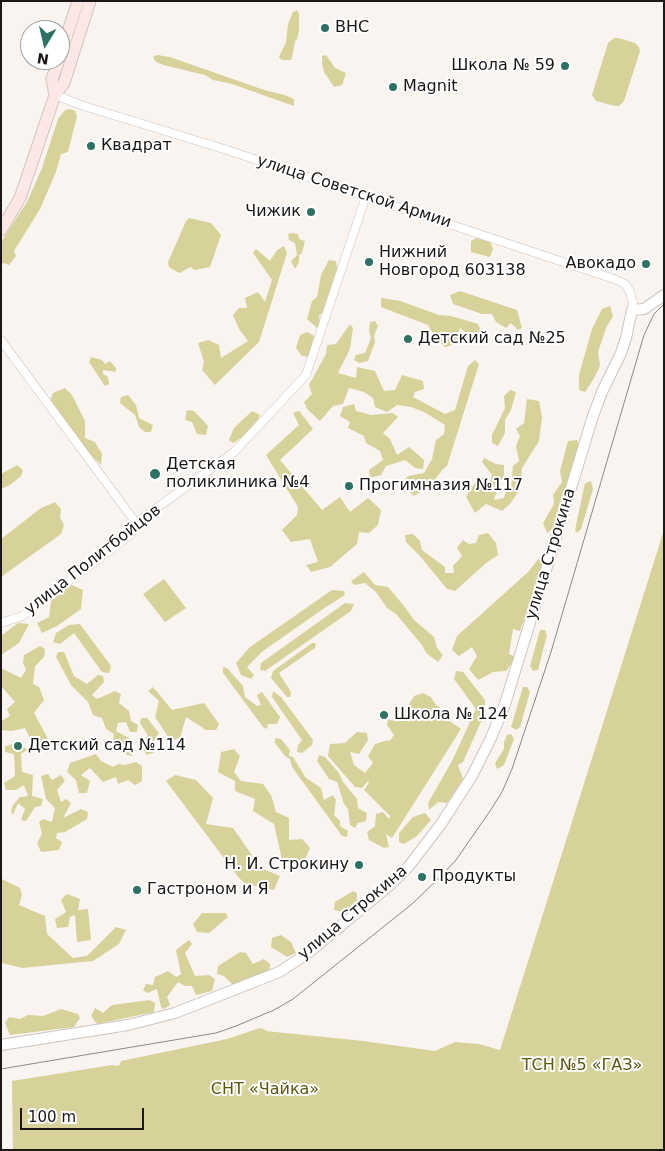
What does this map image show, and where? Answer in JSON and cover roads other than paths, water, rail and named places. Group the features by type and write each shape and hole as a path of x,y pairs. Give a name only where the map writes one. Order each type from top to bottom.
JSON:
{"main road":[{"path":"70,25 78,1"},
{"path":"1,230 20,198 55,95 64,82 90,1"},
{"path":"55,70 52,79 55,95"}],"street":[{"name":"улица Советской Армии","path":"55,95 84,106 224,149 617,280 625,284 629,290 633,302 632,310"},
{"name":"улица Политбойцов","path":"1,623 22,616 130,535 136,523 234,452 306,375 366,196"},
{"path":"632,310 644,309 664,295"},
{"name":"улица Строкина","path":"1,1045 128,1025 175,1013 279,972 307,954 390,885 409,866 441,824 472,776 505,704 593,416 602,392 621,353 632,310"},
{"path":"1,340 136,523"}],"tram line":[{"path":"1,1069 216,1033 274,1010 293,999 412,904 456,860 502,792 512,769 551,652 644,335 654,314 664,304"}],"place":[{"name":"ВНС","path":"325,28"},
{"name":"Школа № 59","path":"565,66"},
{"name":"Magnit","path":"393,87"},
{"name":"Квадрат","path":"91,146"},
{"name":"Чижик","path":"311,212"},
{"name":"Нижний Новгород 603138","path":"369,262"},
{"name":"Авокадо","path":"646,264"},
{"name":"Детский сад №25","path":"408,339"},
{"name":"Детская поликлиника №4","path":"155,474"},
{"name":"Прогимназия №117","path":"349,486"},
{"name":"Школа № 124","path":"384,715"},
{"name":"Детский сад №114","path":"18,746"},
{"name":"Н. И. Строкину","path":"359,865"},
{"name":"Продукты","path":"422,877"},
{"name":"Гастроном и Я","path":"137,890"}],"park label":[{"name":"ТСН №5 «ГАЗ»","path":"582,1066"},
{"name":"СНТ «Чайка»","path":"265,1090"}]}
